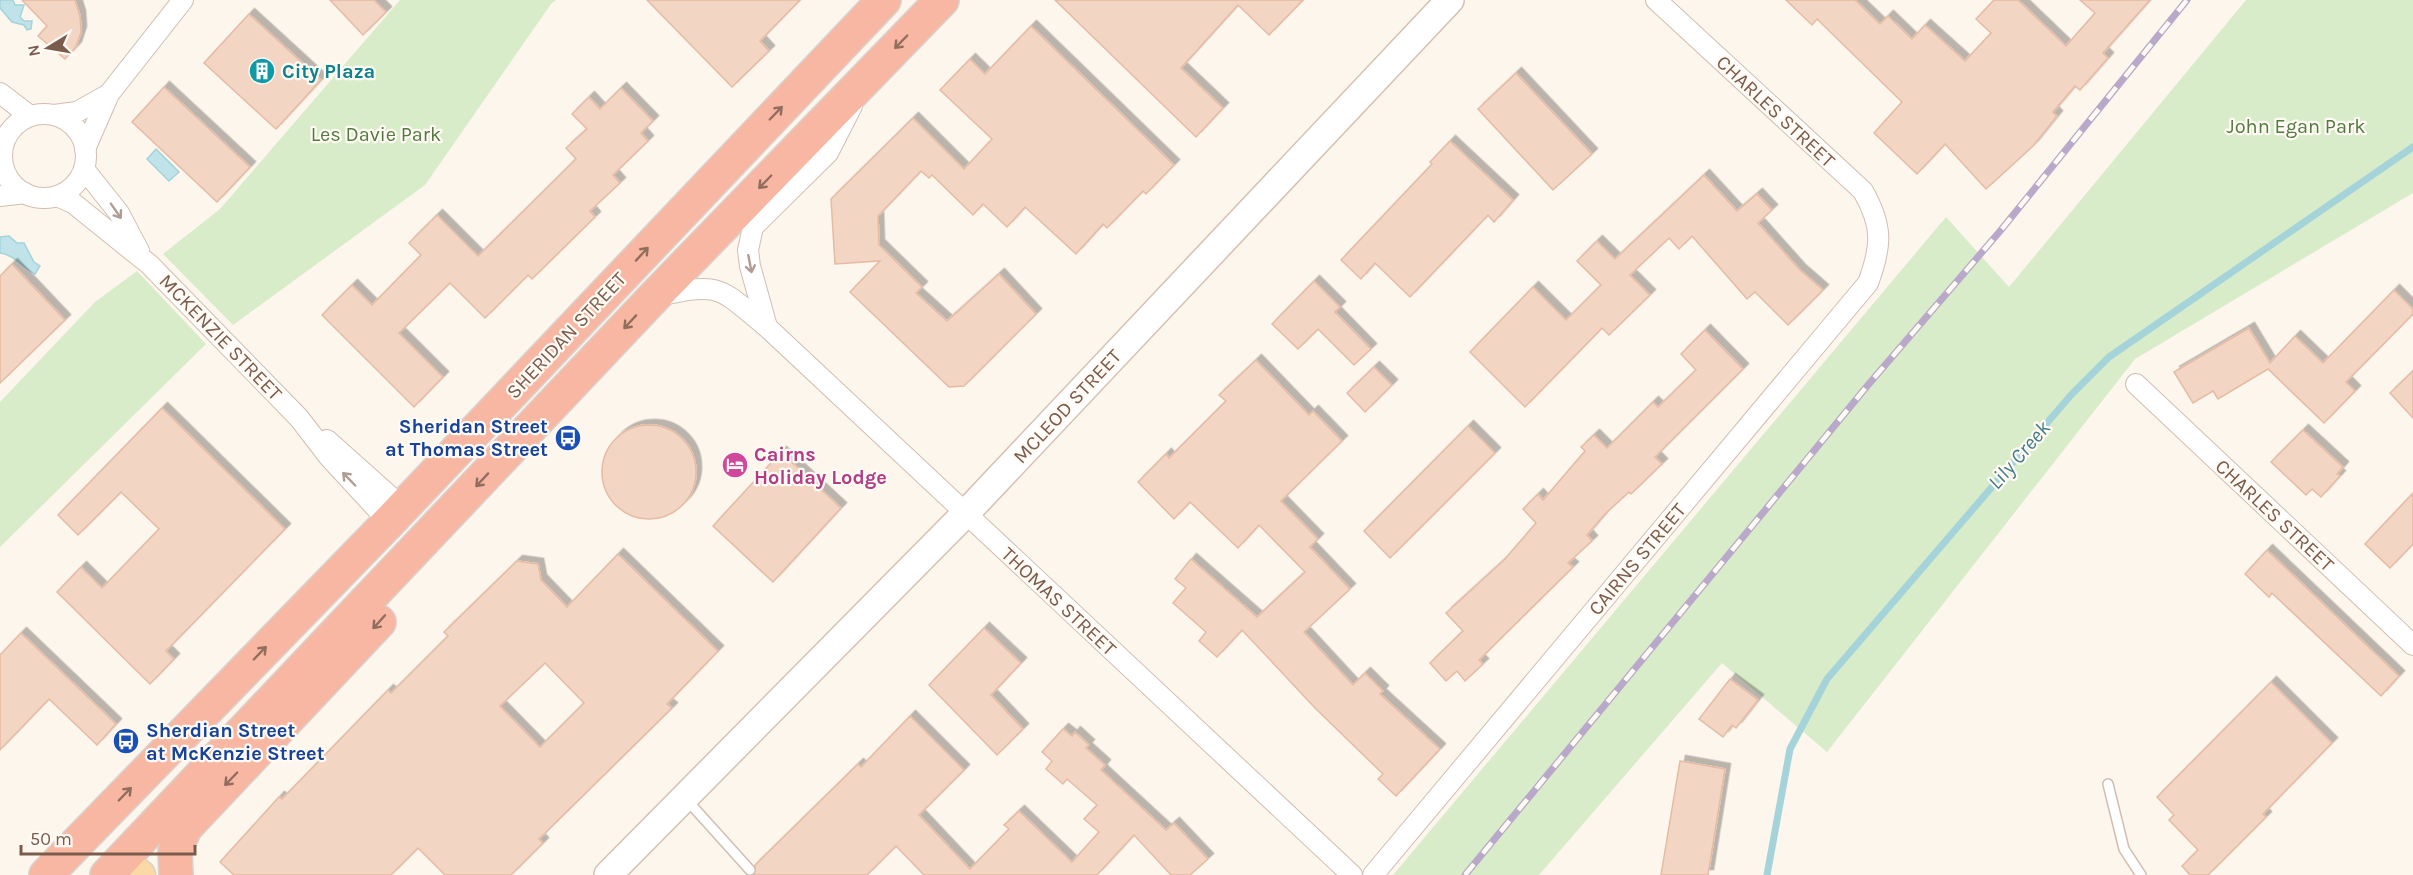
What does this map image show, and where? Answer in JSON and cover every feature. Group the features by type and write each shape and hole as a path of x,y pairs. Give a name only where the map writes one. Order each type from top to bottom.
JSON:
{"highway":[{"name":"SHERIDAN STREET","path":"46,875 395,514 884,0"},
{"name":"SHERIDAN STREET","path":"119,871 654,297 942,0"},
{"path":"176,875 175,851 182,832 383,617 404,587 419,548 395,514"},
{"path":"84,836 119,871"}],"street":[{"path":"109,94 77,112 30,116 9,133 2,154 11,180 25,193 36,197 57,196 69,190 85,159 109,94 183,0"},
{"name":"MCLEOD STREET","path":"608,875 682,803 966,513 1450,0"},
{"name":"CHARLES STREET","path":"1656,0 1863,191 1875,215 1880,234"},
{"path":"766,327 750,266 748,250 753,226 828,153 865,79"},
{"path":"0,93 30,116"},
{"path":"54,115 75,127 85,159"},
{"name":"MCKENZIE STREET","path":"85,159 119,213 142,256"},
{"path":"0,196 25,193"},
{"name":"MCKENZIE STREET","path":"57,196 73,202 142,256 299,418 329,457 395,514"},
{"name":"CAIRNS STREET","path":"1373,875 1868,283 1875,264 1880,234"},
{"name":"THOMAS STREET","path":"654,297 709,287 724,292 766,327 1352,875"},
{"name":"CHARLES STREET","path":"2136,384 2413,645"},
{"name":"MCLEOD STREET","path":"624,875 682,803"}],"lane":[{"path":"2108,784 2124,849 2141,875"},
{"path":"682,803 750,870"}],"green space":[{"name":"Les Davie Park","path":"400,0 556,0 425,185 233,325 163,254 220,209"},
{"name":"John Egan Park","path":"2246,0 2413,0 2413,193 2135,359 1827,752 1722,663 1539,875 1393,875 1946,217 2009,287"},
{"path":"137,271 206,344 0,547 0,402 95,302"}],"water":[{"path":"0,0 13,0 15,5 24,5 20,17 24,21 32,21 31,29 27,30 24,25 12,22 0,8"},
{"path":"156,149 179,172 169,181 147,159"},
{"path":"9,236 17,243 24,243 34,262 40,266 35,274 10,256 0,253 0,237"}],"building":[{"path":"22,0 75,0 80,16 81,32 76,47 65,59 38,36 47,26"},
{"path":"330,0 374,0 386,12 363,35"},
{"path":"647,0 800,0 760,41 769,51 732,87"},
{"path":"1055,0 1303,0 1269,35 1238,5 1181,68 1223,108 1196,137"},
{"path":"1786,0 1855,0 1880,24 1888,16 1912,39 1925,25 1965,61 1991,33 1976,19 1994,0 2018,0 2066,46 2095,13 2080,0 2150,0 2103,53 2108,58 2080,90 2075,86 2053,112 2057,116 2033,146 1986,189 1945,144 1917,174 1874,133 1902,102 1817,19 1812,25"},
{"name":"City Plaza","path":"249,14 321,80 276,129 204,63"},
{"path":"1031,26 1174,165 1146,194 1143,191 1107,228 1103,224 1076,254 1025,207 1007,227 983,204 973,215 932,175 929,178 921,171 878,216 879,245 922,287 916,293 947,321 999,274 1036,314 964,386 949,387 850,292 880,261 835,264 831,199 913,118 964,169 992,139 940,90 970,59 985,74"},
{"path":"1516,73 1592,154 1553,190 1478,109"},
{"path":"164,87 250,167 217,202 132,122"},
{"path":"621,88 653,121 641,133 648,141 613,175 620,183 590,211 595,217 532,279 528,275 485,318 450,283 399,333 443,377 414,407 322,315 352,285 372,305 421,255 409,243 437,215 478,256 576,159 566,148 587,129 572,114 589,97 600,109"},
{"path":"1450,141 1513,200 1494,222 1488,215 1410,297 1375,263 1361,279 1341,260 1432,164 1430,162"},
{"path":"1704,175 1737,211 1757,194 1772,210 1758,223 1800,270 1823,290 1788,325 1755,292 1747,299 1692,236 1679,249 1669,238 1630,275 1650,295 1609,335 1602,328 1525,407 1470,352 1533,287 1566,320 1601,285 1577,261 1597,241 1615,259"},
{"path":"12,264 65,320 0,383 0,276"},
{"path":"1314,281 1340,307 1335,312 1371,349 1354,365 1318,329 1298,349 1272,324"},
{"path":"2394,290 2413,309 2413,314 2346,382 2355,391 2324,423 2268,369 2218,399 2213,391 2193,403 2174,372 2249,328 2270,363 2295,336 2323,363"},
{"path":"1705,330 1743,369 1655,457 1662,464 1631,494 1629,492 1605,514 1587,535 1592,541 1568,563 1573,567 1479,660 1483,664 1465,681 1457,671 1446,681 1430,663 1463,631 1446,613 1504,560 1536,523 1523,509 1538,494 1543,500 1585,451 1581,447 1594,435 1607,448 1653,402 1658,407 1696,370 1681,354"},
{"path":"1256,360 1309,415 1313,411 1342,441 1281,501 1318,539 1310,547 1350,589 1304,632 1353,685 1365,673 1383,691 1380,694 1440,749 1396,796 1378,779 1383,774 1316,709 1242,630 1217,657 1199,641 1206,632 1173,603 1186,588 1175,579 1191,559 1257,617 1305,572 1259,525 1238,548 1190,502 1174,519 1138,482 1166,454 1169,458 1226,401 1219,395"},
{"path":"1374,367 1392,385 1365,412 1347,393"},
{"path":"2413,371 2413,418 2390,393"},
{"path":"162,408 285,529 166,651 174,659 150,684 57,592 81,567 102,588 159,529 121,492 78,535 58,515"},
{"path":"649,425 667,428 682,439 693,454 696,472 693,490 682,505 667,516 649,519 631,516 616,505 605,490 602,472 605,454 616,439 631,428"},
{"path":"1468,426 1495,453 1390,558 1364,531"},
{"path":"2303,430 2343,467 2337,474 2340,476 2321,497 2312,489 2306,495 2271,462"},
{"path":"781,452 841,508 773,582 713,526"},
{"path":"2413,493 2413,544 2390,568 2365,544"},
{"path":"2267,550 2399,676 2381,696 2272,593 2269,597 2245,574"},
{"path":"618,554 718,651 667,704 672,708 539,839 543,843 511,875 445,875 418,848 391,875 234,875 220,862 279,797 282,799 388,690 391,693 448,636 444,632 517,561 538,564 541,580 567,607","holes":["545,663 584,703 540,747 500,706"]},
{"path":"984,628 1021,663 991,695 1023,729 997,755 929,685"},
{"path":"21,633 116,724 97,745 49,699 0,750 0,655"},
{"path":"1730,679 1758,700 1736,728 1732,725 1723,737 1699,719"},
{"path":"2271,682 2332,743 2263,814 2266,817 2208,875 2190,875 2182,866 2198,850 2169,820 2174,815 2157,797"},
{"path":"910,716 964,770 919,815 970,869 1009,829 1004,825 1019,811 1072,862 1099,832 1084,819 1097,805 1067,779 1063,784 1046,769 1052,761 1042,752 1063,729 1072,736 1075,732 1089,745 1086,748 1105,765 1101,770 1166,830 1174,823 1208,859 1190,875 1171,875 1134,835 1097,875 924,875 896,846 867,875 754,875 755,865 858,764 861,767"},
{"path":"1680,761 1725,769 1708,875 1661,875"}],"waterway":[{"name":"Lily Creek","path":"1767,875 1790,749 1827,679 2071,395 2109,357 2413,147"}],"railway":[{"path":"1465,875 1868,385 2001,230 2187,0"}],"place":[{"name":"City Plaza","path":"262,71"},
{"name":"Sheridan Street at Thomas Street","path":"568,438"},
{"name":"Cairns Holiday Lodge","path":"735,465"},
{"name":"Sherdian Street at McKenzie Street","path":"126,741"}]}
